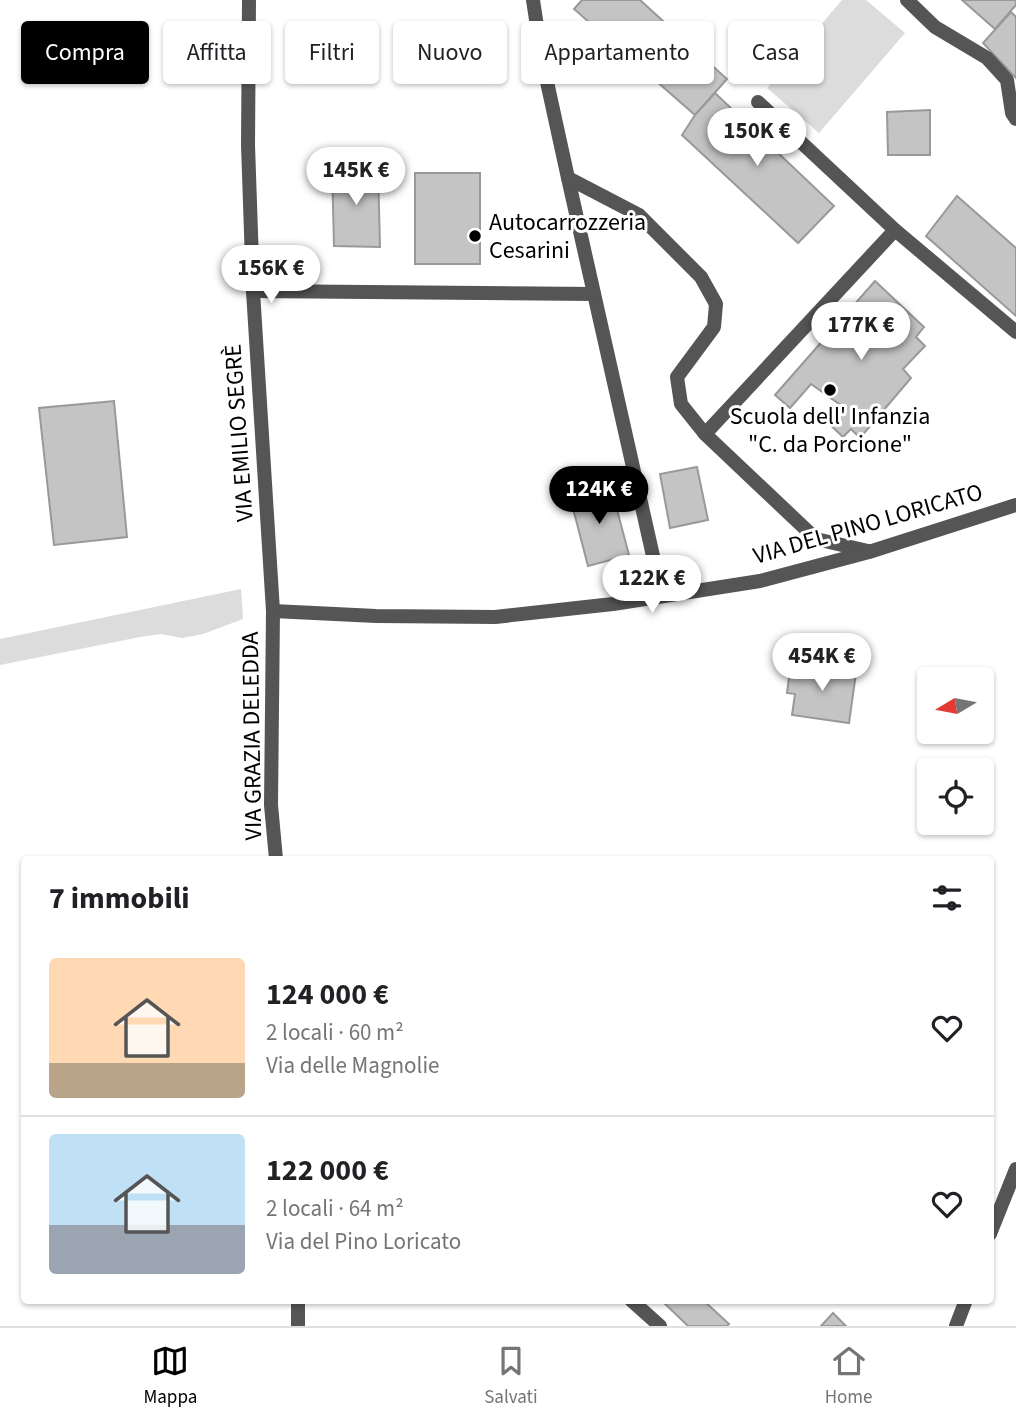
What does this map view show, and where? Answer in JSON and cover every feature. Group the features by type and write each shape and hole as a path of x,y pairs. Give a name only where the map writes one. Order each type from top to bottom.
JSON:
{"street":[{"name":"VIA EMILIO SEGRÈ","path":"249,0 248,145 253,291 273,611"},
{"path":"533,0 542,59 662,596"},
{"path":"907,0 935,27 987,58 1007,80 1012,113 1016,119"},
{"path":"758,102 895,230 1016,332"},
{"path":"568,178 639,215 701,277 716,304 714,327 677,377 681,404 705,433 816,539 869,552"},
{"path":"705,433 895,230"},
{"path":"253,291 594,294"},
{"name":"VIA DEL PINO LORICATO","path":"273,611 376,616 495,617 613,604 760,581 869,552 1016,505"},
{"name":"VIA GRAZIA DELEDDA","path":"273,611 271,805 276,856"},
{"path":"994,1224 1016,1168"},
{"path":"298,1304 298,1326"},
{"path":"635,1304 660,1326"},
{"path":"956,1326 964,1304"}],"shaded area":[{"path":"842,0 866,0 905,33 819,133 767,88 770,84 824,84 824,21"},
{"path":"241,589 243,619 203,634 182,638 161,634 140,637 0,665 0,639"}],"building":[{"path":"582,0 640,0 663,21 588,21 574,9"},
{"path":"962,0 1016,0 1016,5 995,29"},
{"path":"1011,12 1016,17 1016,78 983,43"},
{"path":"714,67 727,79 695,115 660,84 714,84"},
{"path":"715,93 834,206 798,243 682,135 695,115"},
{"path":"930,110 930,155 888,155 887,112"},
{"path":"332,167 378,168 380,247 334,246"},
{"path":"415,173 480,173 480,264 415,264"},
{"path":"957,196 1016,248 1016,316 926,236"},
{"path":"875,281 924,327 916,337 925,346 903,369 911,378 860,438 851,429 843,437 825,420 839,404 811,384 790,408 775,395"},
{"path":"114,401 127,537 54,545 39,408"},
{"path":"697,467 708,520 670,528 660,474"},
{"path":"611,487 629,555 588,566 570,497"},
{"path":"791,663 856,673 849,723 792,715 795,694 787,693"},
{"path":"665,1304 707,1304 729,1324 727,1326 688,1326"},
{"path":"833,1313 846,1326 821,1326"}],"place":[{"name":"Autocarrozzeria Cesarini","path":"475,236"},
{"name":"Scuola dell' Infanzia \"C. da Porcione\"","path":"830,390"}]}
